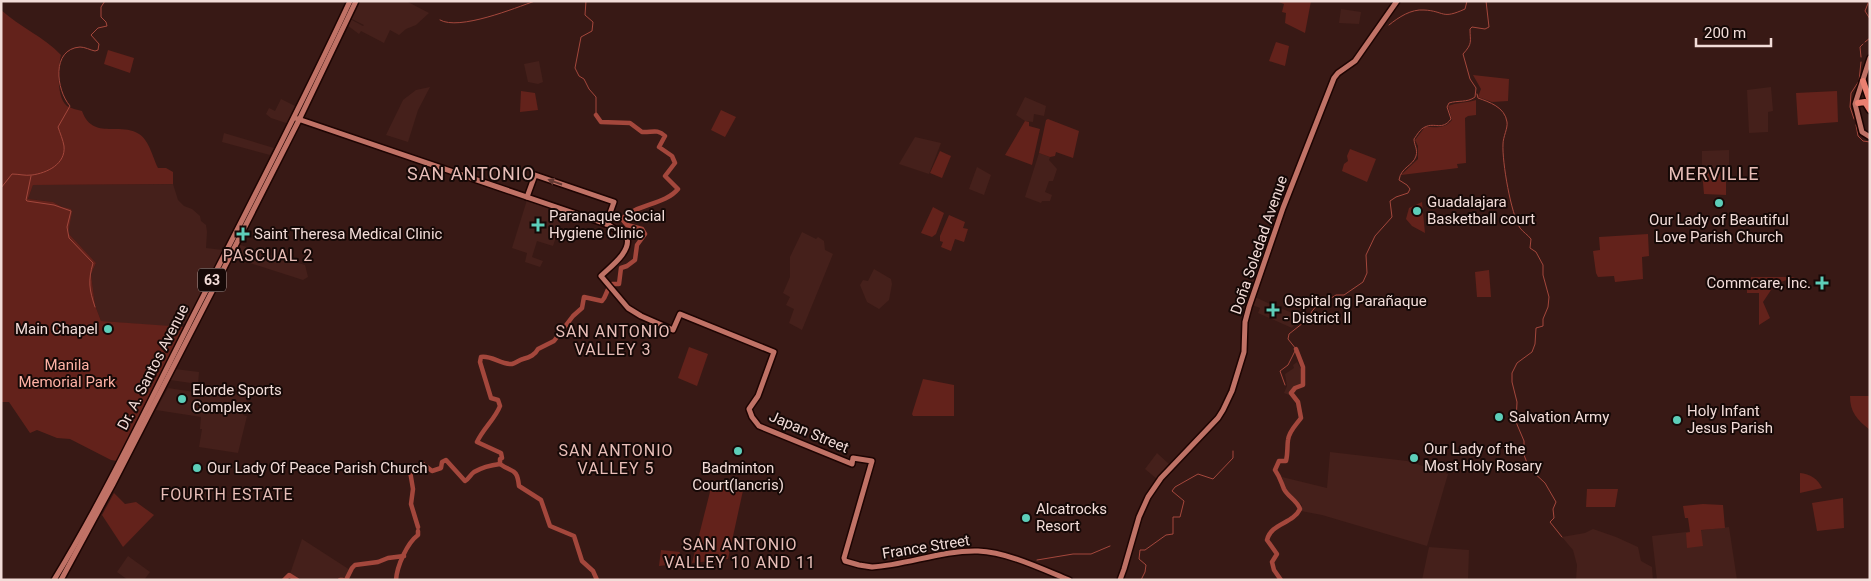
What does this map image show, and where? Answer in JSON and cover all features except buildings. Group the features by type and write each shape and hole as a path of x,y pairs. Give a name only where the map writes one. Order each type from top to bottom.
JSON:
{"highway":[{"path":"1866,84 1870,101"},
{"path":"1858,102 1866,103 1870,110"}],"main road":[{"name":"Dr. A. Santos Avenue","path":"297,119 350,1"},
{"name":"Dr. A. Santos Avenue","path":"61,580 114,484 356,1"},
{"name":"Doña Soledad Avenue","path":"1120,580 1139,517 1148,497 1164,475 1218,418 1229,398 1244,352 1245,322 1249,307 1283,208 1334,78 1355,61 1397,1"},
{"path":"1870,58 1866,84 1856,101 1855,109 1862,132 1870,136"},
{"path":"1870,68 1866,84 1858,102 1864,130 1870,136"},
{"path":"297,119 606,224 614,202 535,175 527,197"},
{"name":"Japan Street","path":"606,224 627,238 628,244 613,265 601,276 628,308 673,330 680,314 775,353 758,396 749,409 752,417 762,428 853,461 872,461 844,559"},
{"name":"Dr. A. Santos Avenue","path":"54,580 95,510 220,271"},
{"name":"France Street","path":"844,559 859,566 872,567 958,553 983,552 1014,559 1069,580"}],"shaded area":[{"path":"359,1 406,1 429,13 416,25 406,29 399,35 390,30 384,43 361,31 359,34 347,25 350,19 364,25 350,18"},
{"path":"1341,9 1361,12 1359,24 1339,23"},
{"path":"539,61 543,82 538,84 528,82 524,64"},
{"path":"430,87 418,110 408,142 386,135 403,100 416,90"},
{"path":"1771,87 1773,111 1768,112 1768,132 1749,133 1747,90"},
{"path":"1025,97 1046,106 1044,116 1034,114 1033,122 1025,121 1016,115"},
{"path":"281,99 297,107 289,124 271,118 266,114 269,108 275,111"},
{"path":"224,133 274,148 270,155 222,142"},
{"path":"915,137 941,143 929,174 899,164"},
{"path":"1729,150 1729,168 1702,168 1702,151"},
{"path":"1039,153 1050,157 1049,160 1057,169 1053,181 1049,181 1045,192 1052,195 1050,201 1042,201 1041,203 1025,197"},
{"path":"977,167 991,175 984,195 969,189"},
{"path":"173,184 178,200 200,216 201,221 206,225 206,248 223,250 187,324 175,323 173,327 101,321 95,305 91,274 96,263 68,233 62,207 53,202 28,199 33,185"},
{"path":"527,200 564,213 553,246 537,241 532,257 543,261 540,267 525,262 527,253 512,248"},
{"path":"802,232 824,241 825,250 833,254 802,330 789,323 794,309 786,305 790,297 783,293 790,277 790,257"},
{"path":"237,244 305,265 308,277 303,280 231,257"},
{"path":"874,269 891,279 892,284 889,300 879,309 867,302 860,285 863,280 868,281"},
{"name":"Ospital ng Parañaque - District II","path":"1255,297 1305,318 1304,321 1295,323 1292,328 1258,313 1260,308 1252,305"},
{"path":"1297,362 1302,371 1301,385 1293,388 1289,395 1284,393 1287,386 1285,374 1294,368 1293,365"},
{"path":"175,369 199,372 198,384 170,380"},
{"path":"168,388 201,393 207,390 248,396 243,415 247,416 238,453 199,447 202,429 200,429 201,417 156,410"},
{"path":"1330,452 1407,461 1448,474 1427,546 1322,515 1301,511 1302,505 1285,489 1282,477 1327,488"},
{"path":"1157,453 1169,464 1157,479 1145,469"},
{"path":"1729,527 1737,580 1657,580 1652,536"},
{"path":"1593,529 1638,547 1641,561 1652,567 1653,580 1576,580 1577,565 1573,550 1562,537 1585,533"},
{"path":"302,539 350,570 346,577 337,580 300,580 290,574"},
{"path":"1429,547 1469,550 1468,580 1422,580"},
{"path":"128,556 150,572 144,580 128,580 117,572"}],"green space":[{"path":"1276,1 1311,1 1305,33 1285,23 1286,13 1282,12 1284,4"},
{"name":"Manila Memorial Park","path":"1,10 61,55 59,89 63,102 67,106 82,111 87,120 100,128 123,129 139,134 148,145 158,168 166,168 173,172 173,184 33,185 28,199 53,202 71,209 68,233 96,263 91,274 95,305 101,321 184,327 117,461 111,460 70,439 57,438 37,430 30,433 9,402 1,402"},
{"path":"1276,42 1289,46 1285,66 1269,61"},
{"path":"108,50 134,58 130,73 104,64"},
{"path":"1473,75 1509,79 1508,101 1492,102 1478,97 1481,89"},
{"path":"521,91 535,93 538,110 520,112"},
{"path":"1837,91 1838,122 1798,125 1796,93"},
{"path":"1476,100 1476,115 1465,118 1466,163 1457,164 1458,168 1401,175 1418,159 1418,146 1415,140 1425,127 1446,125 1452,120 1448,106"},
{"path":"721,110 736,117 725,137 711,130"},
{"path":"1048,119 1079,131 1073,158 1056,152 1055,156 1050,157 1039,153 1046,120"},
{"path":"1025,121 1029,122 1029,126 1040,129 1032,165 1005,155"},
{"path":"1350,149 1376,159 1367,182 1342,171 1344,164 1348,161 1347,156"},
{"path":"940,151 951,156 942,178 930,173"},
{"path":"1702,171 1726,172 1726,195 1704,194"},
{"path":"1422,202 1425,233 1412,226 1406,219 1409,208"},
{"path":"933,207 944,213 936,234 932,237 921,233"},
{"path":"949,215 965,222 963,228 968,229 964,242 955,239 951,251 941,247 943,242 940,241 940,236"},
{"path":"1648,234 1649,256 1642,257 1643,279 1615,282 1614,276 1598,277 1593,251 1600,250 1599,237"},
{"path":"1489,270 1491,297 1477,297 1475,272"},
{"path":"1751,277 1795,277 1775,284 1763,302 1770,318 1759,325 1759,293 1747,293 1747,289 1751,287"},
{"path":"689,347 708,354 697,386 678,378"},
{"path":"923,379 954,385 954,416 913,416"},
{"path":"1850,396 1870,396 1870,430 1855,415 1851,407"},
{"path":"1800,473 1807,474 1813,478 1822,488 1800,493"},
{"path":"713,480 744,486 728,559 692,563"},
{"path":"1587,489 1618,489 1615,507 1586,507"},
{"path":"114,493 125,504 136,502 154,515 123,547 102,515"},
{"path":"1843,498 1844,528 1817,531 1812,503"},
{"path":"1723,505 1725,528 1701,530 1703,546 1687,548 1686,533 1690,532 1688,518 1685,518 1683,506"},
{"path":"661,550 680,552 676,564 659,566"}],"waterway":[{"path":"1,188 12,174 38,174 49,170 59,163 62,158 64,146 58,127 70,106 65,99 59,81 60,62 71,49 84,47 95,51 98,50 99,44 91,35 98,28 107,26 101,17 101,7 105,1"},
{"path":"440,20 449,23 473,21 535,1"},
{"path":"586,1 585,15 593,22 592,31 581,37 575,68 596,97 596,115"},
{"path":"1389,25 1401,16 1419,10 1451,14 1465,9 1467,1"},
{"path":"1285,385 1280,371 1288,365 1296,349 1288,339 1289,334 1308,319 1320,302 1336,295 1344,295 1363,282 1367,273 1366,255 1375,236 1392,217 1390,201 1408,193 1410,189 1399,180 1402,172 1416,156 1417,151 1414,139 1425,127 1448,123 1451,119 1447,107 1449,103 1469,100 1475,97 1476,88 1470,79 1463,54 1470,45 1470,29 1472,27 1485,29 1489,27 1486,1"},
{"path":"1869,1 1865,11 1870,19"},
{"path":"1865,42 1870,38"},
{"path":"1861,57 1860,47 1863,44"},
{"path":"1854,119 1850,107 1851,93 1859,81 1861,62"},
{"path":"1477,94 1478,98 1500,109 1506,117 1507,124 1503,141 1503,152 1510,200 1520,228 1531,239 1530,248 1536,252 1543,265 1543,275 1549,297 1543,326 1536,328 1535,344 1532,352 1517,363 1512,373 1512,382 1517,402 1516,422 1524,441 1524,455 1529,468 1545,483 1556,502 1553,509 1554,518 1550,522 1562,537"},
{"path":"596,115 601,122 630,123 642,132 657,131 665,136 659,147 672,156 675,163 665,176 678,189 666,198 635,210 622,219 627,225 642,229 645,234 637,245 635,260 621,268 619,284 612,284 602,301 584,297 582,308 573,316 554,341 538,349 530,357 512,364 489,357 481,357 480,362 491,398 498,400 500,406 477,442 501,453 500,464 515,473 519,486 541,500 550,526 574,536 582,561 593,571 597,580"},
{"path":"1856,125 1858,136 1863,141 1870,142"},
{"path":"31,176 27,201 54,205 71,211 67,227 69,238 93,263 90,285 95,307"},
{"path":"1281,580 1274,570 1272,562 1277,554 1267,540 1273,530 1292,518 1300,509 1284,489 1275,470 1279,461 1286,461 1290,434 1301,418 1298,402 1291,393 1295,388 1303,385 1303,367 1296,349"},
{"path":"1141,580 1146,565 1139,559 1140,550 1145,550 1166,535 1173,534 1173,517 1180,517 1184,501 1172,491 1175,487 1198,474 1213,479 1233,458 1233,451"},
{"path":"418,527 411,504 413,489 410,471 423,464 432,471 441,468 442,462 446,460 465,481 477,471 500,464"},
{"path":"396,580 403,555 410,543 418,535 418,531"},
{"path":"1037,560 1073,554 1091,554 1110,546"},
{"path":"346,580 355,565 404,556"},
{"path":"284,580 289,575 297,580"}],"place":[{"name":"Our Lady of Beautiful Love Parish Church","path":"1719,203"},
{"name":"Guadalajara Basketball court","path":"1417,211"},
{"name":"Paranaque Social Hygiene Clinic","path":"538,225"},
{"name":"Saint Theresa Medical Clinic","path":"243,234"},
{"name":"Commcare, Inc.","path":"1822,283"},
{"name":"Ospital ng Parañaque - District II","path":"1273,310"},
{"name":"Main Chapel","path":"108,329"},
{"name":"Elorde Sports Complex","path":"182,399"},
{"name":"Salvation Army","path":"1499,417"},
{"name":"Holy Infant Jesus Parish","path":"1677,420"},
{"name":"Badminton Court(lancris)","path":"738,451"},
{"name":"Our Lady of the Most Holy Rosary","path":"1414,458"},
{"name":"Our Lady Of Peace Parish Church","path":"197,468"},
{"name":"Alcatrocks Resort","path":"1026,518"}],"district":[{"name":"SAN ANTONIO","path":"471,174"},
{"name":"MERVILLE","path":"1714,174"},
{"name":"PASCUAL 2","path":"268,255"},
{"name":"SAN ANTONIO VALLEY 3","path":"613,340"},
{"name":"SAN ANTONIO VALLEY 5","path":"616,459"},
{"name":"FOURTH ESTATE","path":"227,494"},
{"name":"SAN ANTONIO VALLEY 10 AND 11","path":"740,553"}]}
